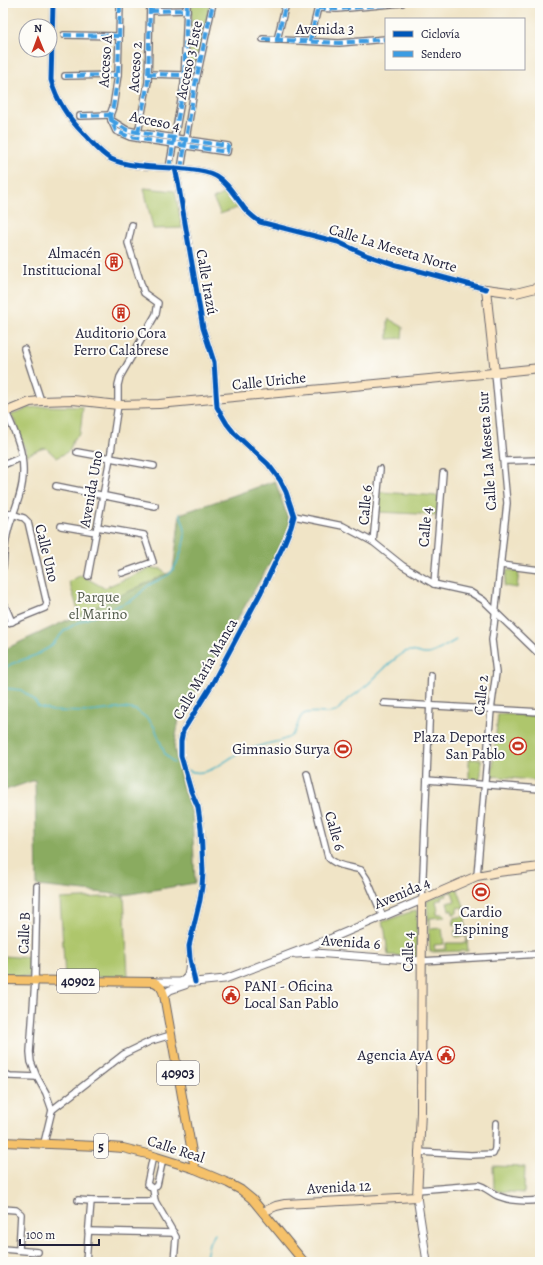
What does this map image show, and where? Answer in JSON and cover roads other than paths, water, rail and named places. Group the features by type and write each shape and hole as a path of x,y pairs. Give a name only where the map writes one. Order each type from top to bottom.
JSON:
{"main road":[{"name":"Calle La Meseta Norte","path":"486,289 516,294 540,287"},
{"name":"Calle La Meseta Sur","path":"486,289 494,369"},
{"path":"488,303 492,295 516,294"},
{"name":"Calle Uriche","path":"5,412 30,402 41,401 79,401 118,405 144,405 216,400 494,369 504,372 540,368"},
{"name":"Avenida 4","path":"422,900 477,876 540,867"},
{"name":"Calle 4","path":"417,1194 421,1112 422,900"},
{"name":"40902","path":"3,980 154,982"},
{"name":"40903","path":"154,982 159,984 164,995 195,1169"},
{"name":"Calle Real","path":"3,1142 123,1148 195,1169 228,1183 241,1190 252,1199 304,1262"},
{"name":"Avenida 12","path":"263,1212 285,1204 417,1194"}],"street":[{"name":"Calle La Meseta Norte","path":"53,3 51,80 58,101 71,121 110,158 129,164 202,171 215,176 224,182 242,207 260,222 338,242 366,255 393,264 486,289"},
{"name":"Acceso A","path":"110,117 118,75 120,3"},
{"name":"Acceso 2","path":"138,132 148,82 150,3"},
{"path":"175,168 173,144 184,84 187,3"},
{"name":"Acceso 3 Este","path":"175,168 184,146 195,85 213,3"},
{"path":"277,40 286,3"},
{"path":"310,42 319,6 337,9 402,3"},
{"path":"150,11 187,10"},
{"path":"64,35 119,36"},
{"name":"Avenida 3","path":"263,39 339,43 385,39"},
{"path":"148,74 184,75"},
{"name":"Acceso 2","path":"65,76 118,75"},
{"path":"184,84 195,85"},
{"path":"80,116 110,117"},
{"name":"Acceso 4","path":"110,117 127,130 228,146 227,152 130,137 116,131 110,117"},
{"name":"Calle Irazú","path":"175,168 203,328 214,362 216,400"},
{"name":"Avenida Uno","path":"88,576 110,458 118,405 118,384 120,377 156,314 158,305 144,293 128,243 132,224"},
{"path":"24,350 41,401"},
{"name":"Calle La Meseta Sur","path":"494,369 507,503 496,612"},
{"path":"216,400 217,407 227,424 235,434 268,464 280,480 286,492 294,516 343,526 373,542 403,566 434,584 470,592 483,600 540,656"},
{"path":"3,567 4,549 22,481 22,457 18,441 5,412"},
{"path":"77,452 154,466"},
{"path":"3,465 22,457"},
{"path":"504,461 540,460"},
{"name":"Calle 6","path":"373,542 380,469"},
{"name":"Calle 4","path":"434,584 443,473"},
{"path":"56,486 155,506"},
{"path":"3,511 13,515"},
{"name":"Calle Uno","path":"12,622 46,606 47,604 28,522 24,518 13,515"},
{"name":"Calle María Manca","path":"195,982 189,946 200,900 203,872 201,828 198,807 191,791 181,756 183,731 210,686 261,592 284,544 294,516"},
{"path":"61,526 144,535 153,562 122,573"},
{"path":"501,565 540,570"},
{"path":"3,601 12,622 3,625"},
{"name":"Calle 2","path":"477,876 491,710 496,674 492,640 496,612"},
{"name":"Calle 4","path":"422,900 431,675"},
{"path":"384,703 430,707 540,712"},
{"name":"Calle 6","path":"308,774 328,857 335,863 361,870 367,879 382,917"},
{"path":"427,780 484,786 540,789"},
{"name":"Calle B","path":"37,886 35,980 30,1052 31,1062 46,1093 52,1110"},
{"name":"Avenida 4","path":"278,957 332,938 422,900"},
{"path":"315,953 313,950 314,947 332,938"},
{"name":"Avenida 6","path":"278,957 315,953 422,961"},
{"path":"422,961 540,954"},
{"name":"40902","path":"154,982 195,982 225,979 278,957"},
{"path":"180,982 188,976 190,959"},
{"path":"164,995 178,986 195,982"},
{"path":"44,1143 52,1110 124,1054 151,1041 171,1035"},
{"path":"3,1073 10,1076 37,1077"},
{"path":"418,1152 471,1155 493,1154 496,1123"},
{"path":"153,1156 147,1184 153,1189 155,1201 174,1232 177,1241 174,1262"},
{"path":"153,1189 157,1185 163,1159"},
{"path":"427,1262 417,1194 478,1185 498,1196 517,1200 540,1200"},
{"path":"78,1200 155,1201"},
{"path":"86,1262 91,1201"},
{"path":"3,1210 16,1210 20,1214 19,1250"},
{"path":"88,1232 174,1232"},
{"path":"3,1249 38,1252"}],"waterway":[{"path":"3,670 11,664 36,655 50,647 65,630 79,622 133,600 149,585 168,575 177,562 184,543 185,530 180,514"},
{"path":"188,770 194,772 207,771 220,765 242,751 288,738 294,733 300,718 304,714 330,713 337,711 346,701 364,688 403,653 412,651 429,654 456,640"},
{"path":"3,688 21,690 32,698 39,707 53,711 88,712 124,708 136,710 148,719 155,728 165,754 174,763"},
{"path":"205,1262 209,1243 215,1234"}],"place":[{"name":"Almacén Institucional","path":"114,262"},
{"name":"Auditorio Cora Ferro Calabrese","path":"121,313"},
{"name":"Plaza Deportes San Pablo","path":"518,746"},
{"name":"Gimnasio Surya","path":"343,749"},
{"name":"Cardio Espining","path":"481,892"},
{"name":"PANI - Oficina Local San Pablo","path":"231,995"},
{"name":"Agencia AyA","path":"446,1055"}],"park label":[{"name":"Parque el Marino","path":"98,606"}]}
